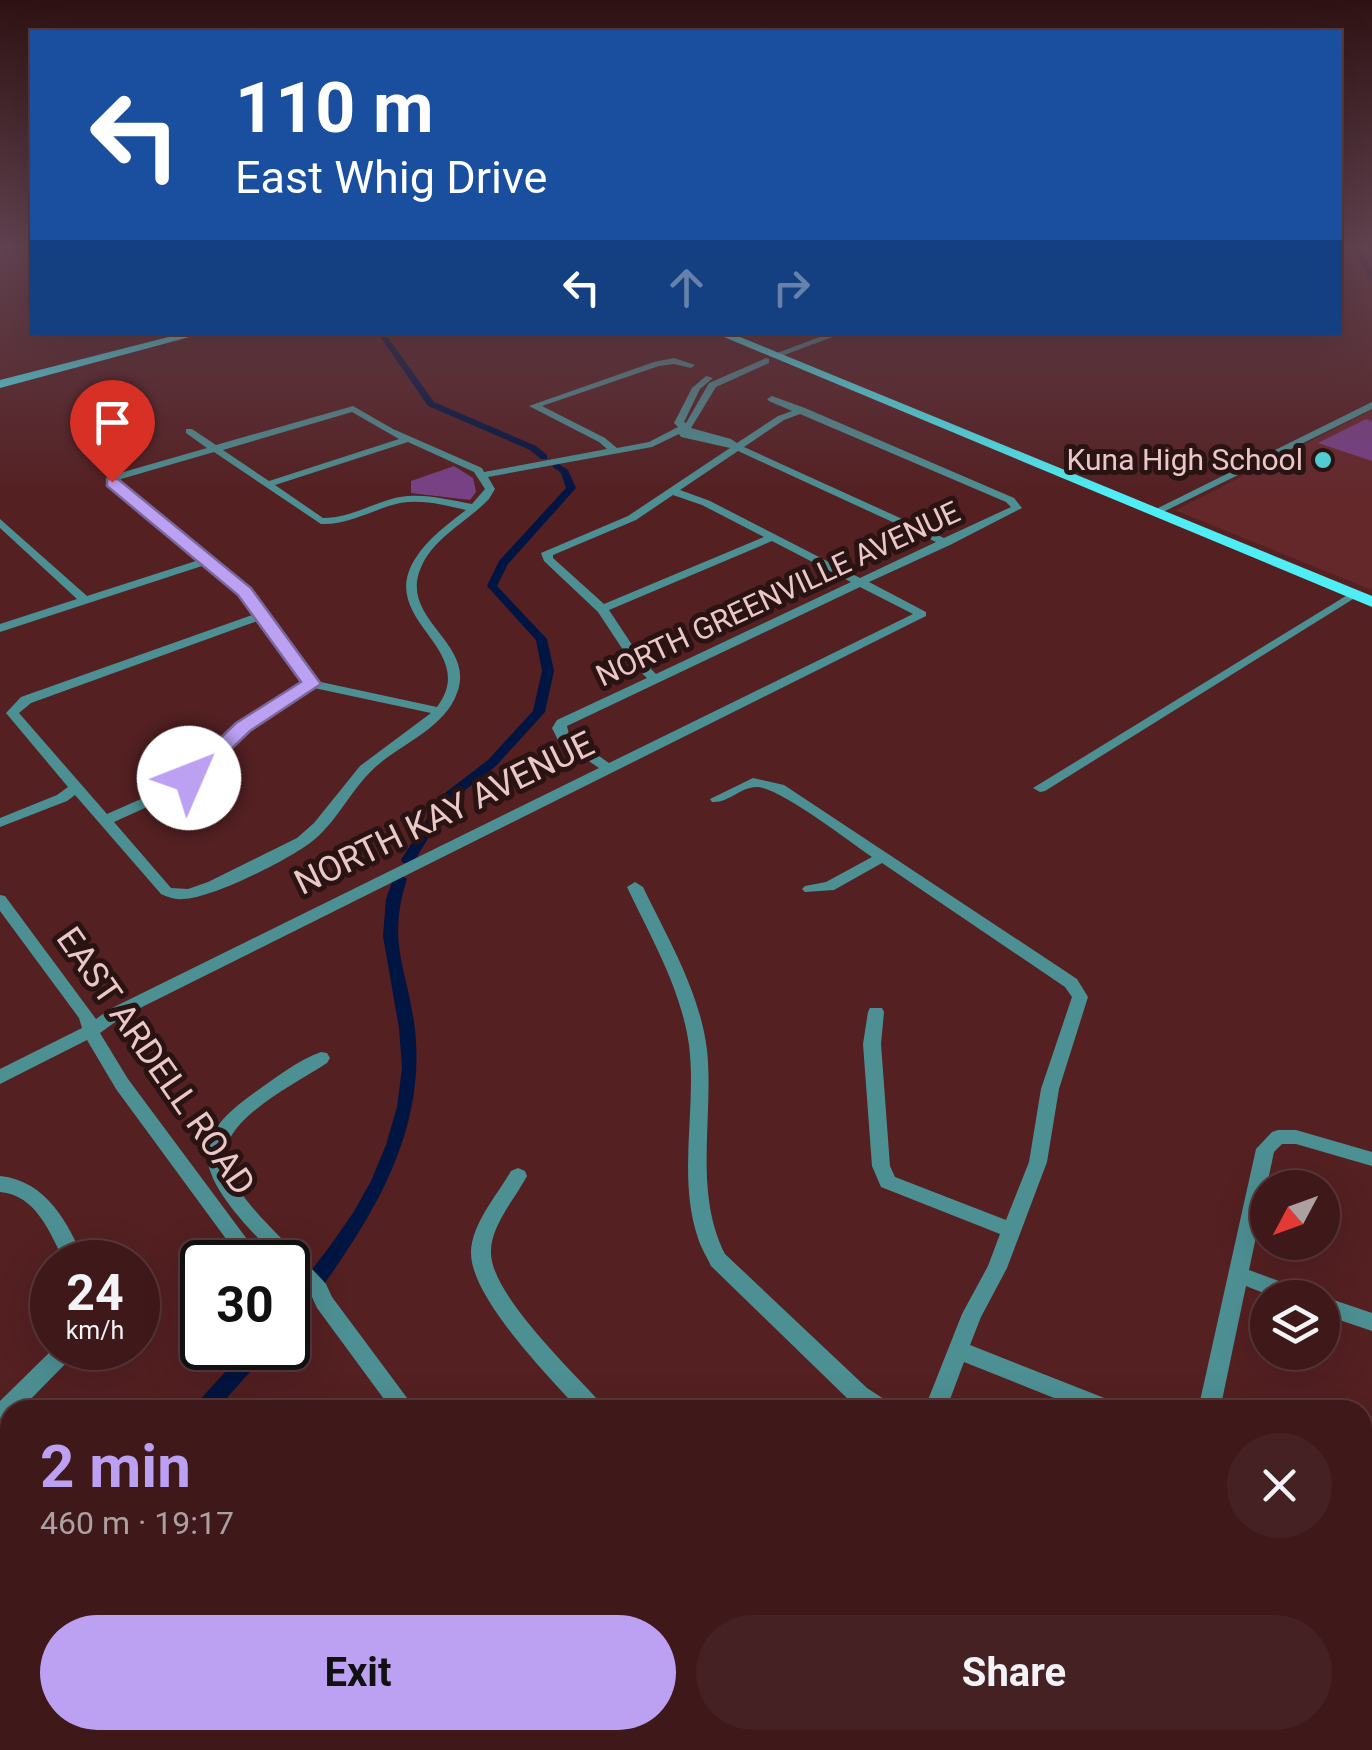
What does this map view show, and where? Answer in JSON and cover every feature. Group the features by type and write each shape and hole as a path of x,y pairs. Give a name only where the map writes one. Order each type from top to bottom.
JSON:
{"main road":[{"path":"0,384 190,335"},
{"path":"723,335 1372,602"}],"street":[{"path":"439,710 312,684 244,592 114,485 114,480 353,408 408,439 490,474 652,444 694,420 712,384 834,335"},
{"path":"613,449 534,406 657,364 674,361 691,365"},
{"path":"772,399 802,410"},
{"path":"1154,512 1372,405"},
{"path":"655,678 636,666 602,609 548,559 547,553 632,518 733,446 802,410"},
{"name":"NORTH GREENVILLE AVENUE","path":"607,768 563,737 558,728 655,678 1014,511 1017,506 802,410"},
{"path":"189,431 316,520 328,522 403,500 430,500 474,508"},
{"path":"677,431 684,436 733,446 946,543"},
{"path":"266,485 408,439"},
{"path":"260,616 15,707 14,718 166,890 182,894 202,890 306,838 359,774 449,698 456,673 447,652 415,612 408,588 422,557 490,489 490,474"},
{"path":"672,492 700,500 860,583"},
{"path":"0,522 85,600"},
{"path":"602,609 773,538"},
{"path":"0,628 207,560"},
{"name":"NORTH KAY AVENUE","path":"0,1077 89,1032 116,1013 922,614 860,583"},
{"path":"1040,788 1354,594"},
{"path":"104,820 172,790 243,727 312,684"},
{"path":"717,799 744,785 762,782 779,788 1071,983 1080,997 1050,1089 1038,1162 939,1400"},
{"path":"0,812 54,790 75,788"},
{"path":"0,823 62,798 75,788"},
{"path":"810,888 842,881 882,857"},
{"path":"635,887 693,1018 698,1051 701,1208 706,1243 718,1260 838,1376 869,1400"},
{"name":"EAST ARDELL ROAD","path":"0,900 87,1017 89,1032 122,1084 238,1240"},
{"path":"876,1012 872,1044 881,1166 888,1182 1011,1230"},
{"path":"321,1058 251,1108 222,1135 215,1158 235,1194 317,1289 398,1400"},
{"path":"1211,1400 1265,1148 1278,1137 1296,1137 1372,1159"},
{"path":"518,1176 484,1240 482,1269 494,1294 584,1400"},
{"path":"6,1184 32,1192 61,1240"},
{"path":"1238,1276 1250,1280"},
{"path":"1340,1311 1372,1322"},
{"path":"958,1350 1084,1400"},
{"path":"16,1400 45,1370"}],"shaded area":[{"name":"Kuna High School","path":"1372,410 1372,590 1176,510"},
{"path":"1366,419 1372,421 1372,461 1318,443"},
{"path":"454,466 473,478 476,492 470,500 411,493 411,481"}],"waterway":[{"path":"382,335 431,404 533,448 544,457"},
{"path":"408,860 446,799 492,763 539,712 548,671 541,639 492,586 503,563 571,488 565,472 557,466"},
{"path":"310,1288 337,1252 379,1182 405,1107 409,1068 407,1028 390,936 393,899 400,879"},
{"path":"212,1400 239,1370"}],"place":[{"name":"Kuna High School","path":"1323,460"}],"route":[{"path":"112,482 250,598 312,684 243,727 189,778"}]}
